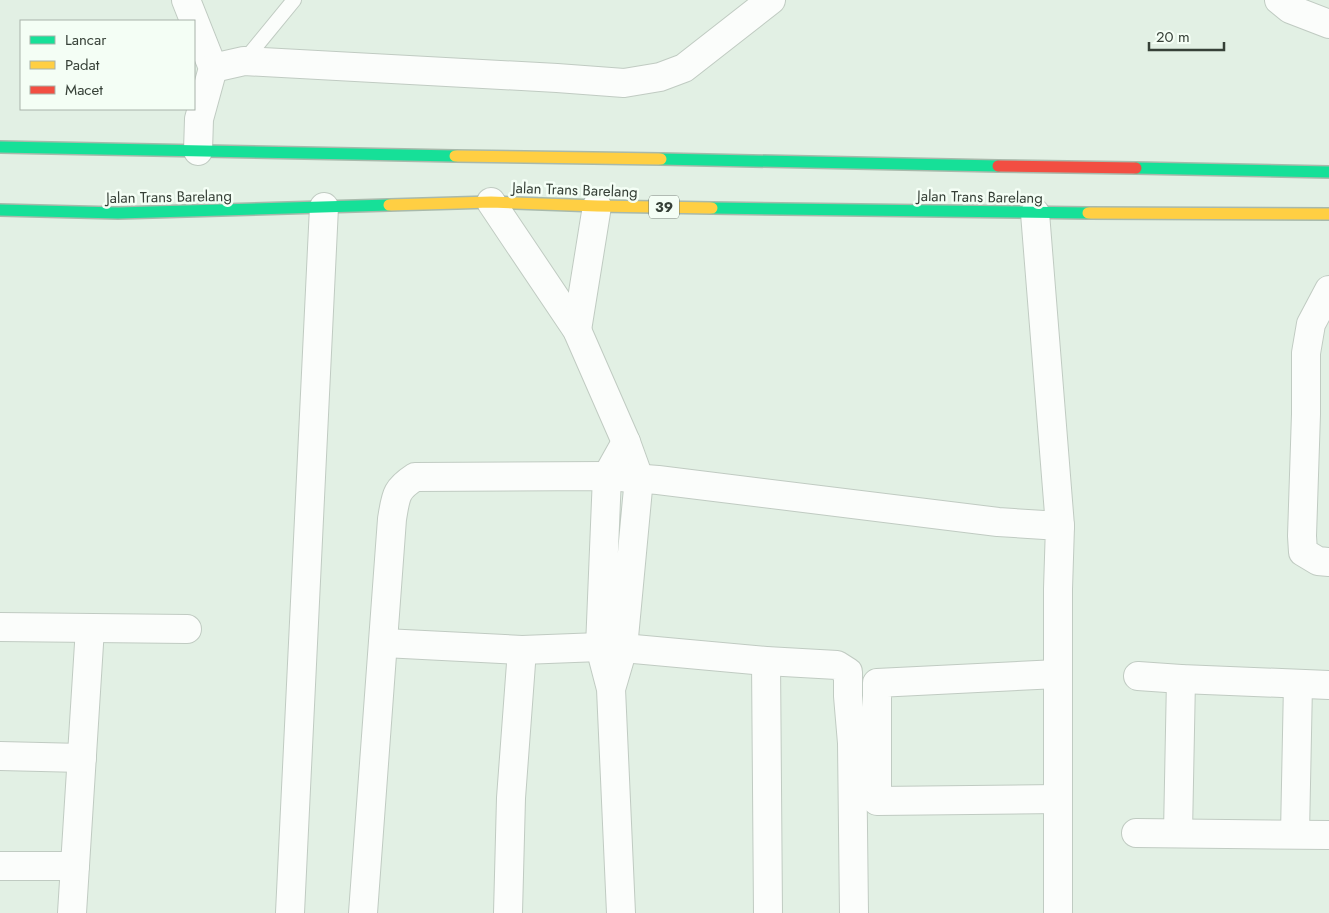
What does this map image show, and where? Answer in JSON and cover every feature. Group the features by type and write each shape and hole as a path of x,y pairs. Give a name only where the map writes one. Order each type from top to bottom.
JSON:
{"highway":[{"name":"Jalan Trans Barelang","path":"0,146 1329,172"},
{"name":"Jalan Trans Barelang","path":"0,210 118,213 219,212 491,202 597,206 1035,213 1329,214"}],"street":[{"path":"186,0 194,20"},
{"path":"213,68 244,61 624,83 660,77 684,68 771,0"},
{"path":"1279,0 1290,9 1329,24"},
{"path":"195,23 213,68 199,119 198,151"},
{"path":"491,202 578,330 626,442 639,478 612,648"},
{"path":"578,330 597,206"},
{"path":"290,913 324,207"},
{"path":"1035,213 1060,526 1058,589 1058,913"},
{"path":"1329,290 1311,324 1306,353 1302,536 1303,552 1318,560 1329,562"},
{"path":"621,913 612,689 607,476 626,442"},
{"path":"363,913 392,519 396,495 403,485 415,477 607,476 639,478 998,522 1060,526"},
{"path":"0,627 187,629"},
{"path":"72,913 90,628"},
{"path":"384,643 522,650 612,648 837,665 848,672 852,743 854,913"},
{"path":"508,913 511,798 522,650"},
{"path":"766,661 768,913"},
{"path":"1058,674 877,683 877,801 1058,799"},
{"path":"1138,676 1329,684"},
{"path":"1178,833 1182,679"},
{"path":"1295,834 1298,684"},
{"path":"0,756 82,758"},
{"path":"1136,833 1329,834"},
{"path":"0,866 75,866"}],"lane":[{"path":"244,61 294,0"}],"traffic: fast":[{"path":"0,147 455,156"},
{"path":"661,159 998,166"},
{"path":"1136,168 1329,172"},
{"path":"0,210 118,213 389,205"},
{"path":"712,208 1088,213"}],"traffic: slow":[{"path":"455,156 661,159"},
{"path":"389,205 491,202 712,208"},
{"path":"1088,213 1329,214"}],"traffic: jam":[{"path":"998,166 1136,168"}]}
